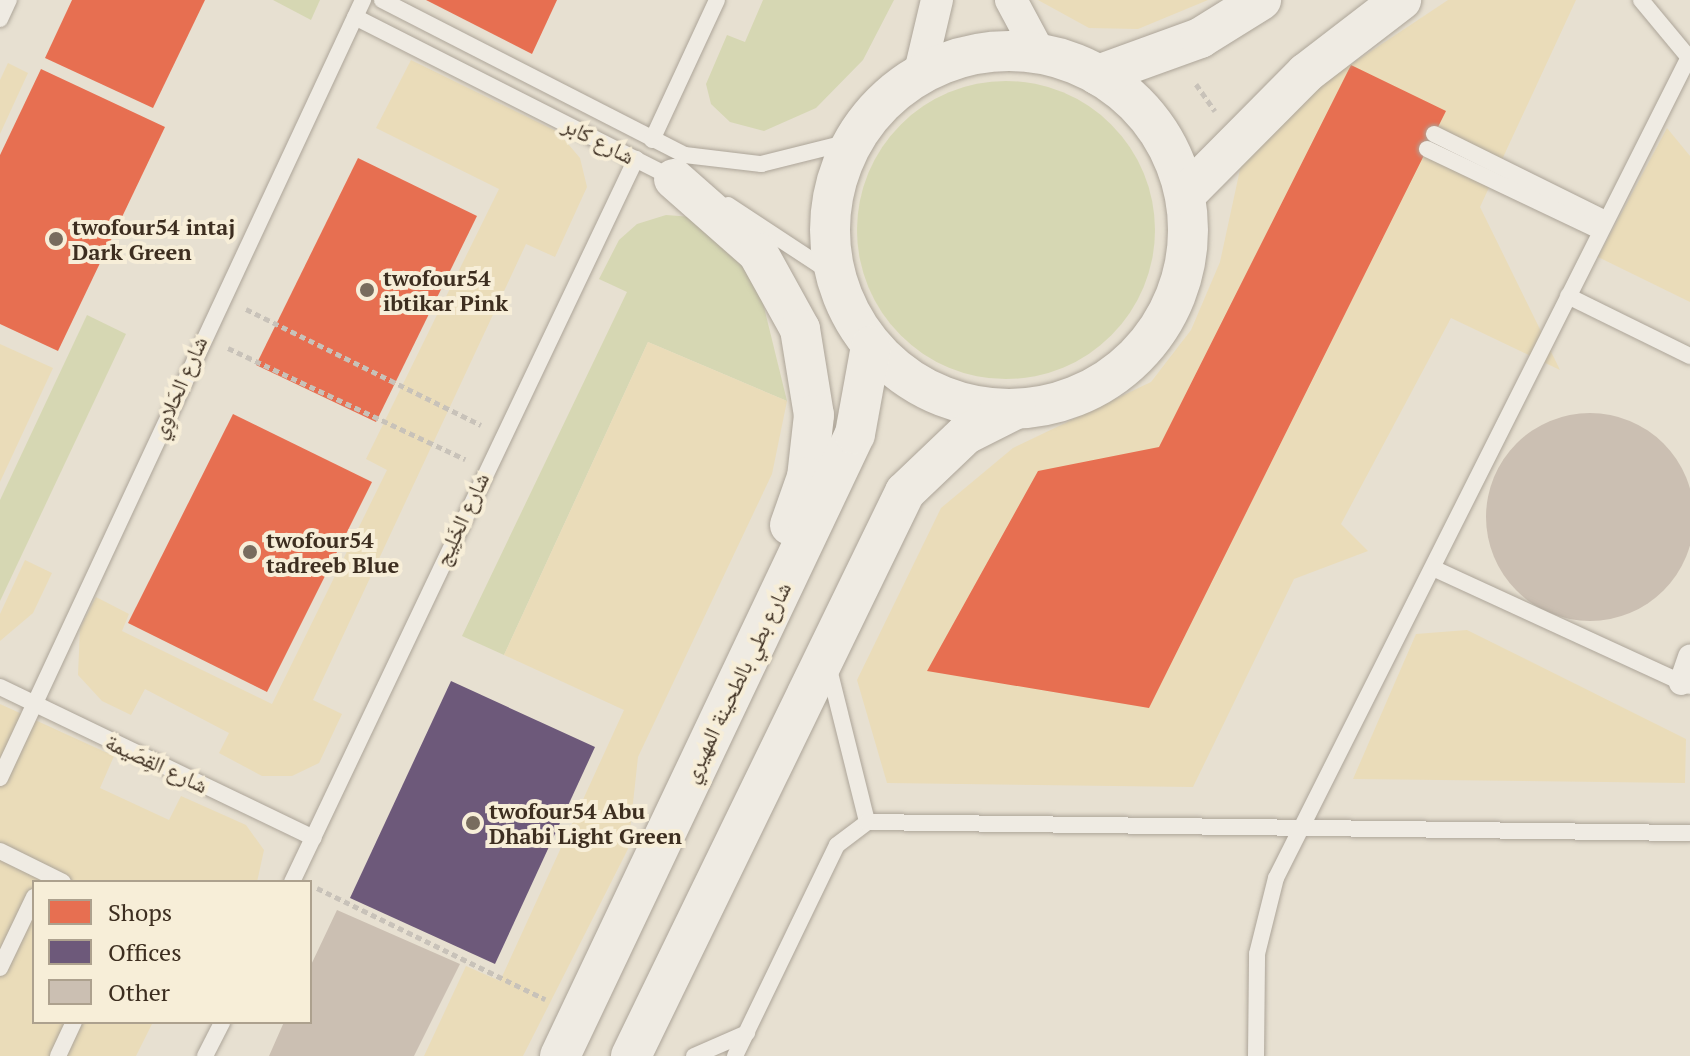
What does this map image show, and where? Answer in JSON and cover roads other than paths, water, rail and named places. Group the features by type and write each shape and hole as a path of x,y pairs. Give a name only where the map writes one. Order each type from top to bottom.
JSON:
{"street":[{"path":"919,76 937,0"},
{"path":"1011,0 1040,54"},
{"path":"1098,75 1200,38 1261,0"},
{"path":"1185,195 1306,73 1401,0"},
{"path":"631,1056 905,492 966,434 1018,408 1091,388 1150,340 1179,286 1185,195 1163,138 1098,75 1040,54 978,54 919,76 853,141 832,200 836,276 871,346 937,394 1018,408"},
{"path":"674,179 758,253 789,302 808,357 814,415 807,477 758,636"},
{"name":"شارع بطي بالطحينة المهيري","path":"560,1056 855,434 871,346"},
{"path":"1686,685 1690,657"}],"lane":[{"path":"0,19 9,0"},
{"name":"شارع الحَلاوِي","path":"0,778 201,336 363,0"},
{"name":"شارع كابر","path":"382,0 652,140 735,165 853,141"},
{"path":"652,140 717,0"},
{"path":"1256,1056 1261,928 1301,832 1689,58 1641,0"},
{"name":"شارع كابر","path":"355,17 758,222 836,276"},
{"path":"1431,142 1603,225"},
{"name":"شارع الخَلِيج","path":"293,880 484,467 636,159"},
{"path":"1568,296 1690,356"},
{"path":"1433,568 1686,685"},
{"path":"825,654 867,822"},
{"name":"شارع القِصَيمة","path":"0,687 314,838"},
{"path":"735,1056 837,845 867,822 1301,832 1690,833"},
{"path":"0,851 43,878"},
{"path":"0,968 32,901"},
{"path":"58,1056 73,1024"},
{"path":"205,1056 221,1024"},
{"path":"694,1056 747,1033"}],"place":[{"name":"twofour54 intaj Dark Green","path":"56,239"},
{"name":"twofour54 ibtikar Pink","path":"367,290"},
{"name":"twofour54 tadreeb Blue","path":"250,552"},
{"name":"twofour54 Abu Dhabi Light Green","path":"473,823"}]}
